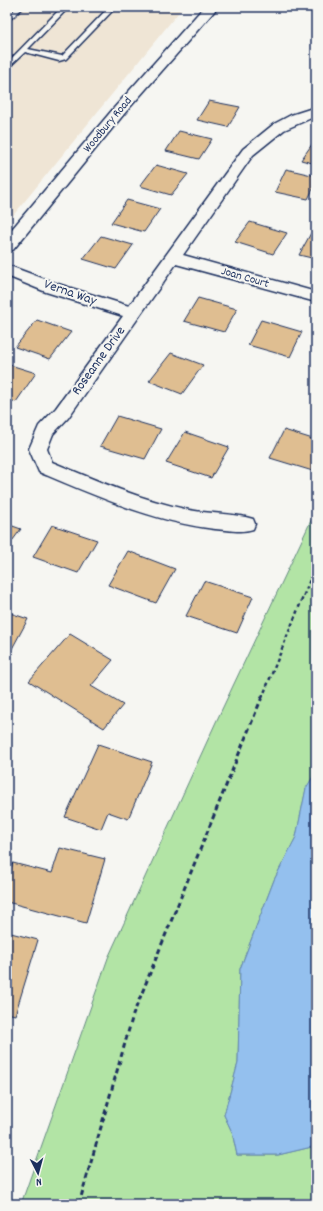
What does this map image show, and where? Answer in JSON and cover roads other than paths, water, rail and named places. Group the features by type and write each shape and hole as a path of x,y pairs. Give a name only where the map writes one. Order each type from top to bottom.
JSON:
{"main road":[{"name":"Woodbury Road","path":"7,246 119,111 212,7"}],"street":[{"name":"Roseanne Drive","path":"246,524 210,521 165,511 84,483 45,467 38,449 45,431 62,413 174,258 248,152 264,136 276,127 293,118 316,111"},
{"name":"Joan Court","path":"174,258 316,297"},
{"name":"Verna Way","path":"7,270 52,288 133,313"}],"lane":[{"path":"7,20 21,7"},
{"path":"7,67 66,7"},
{"path":"24,50 59,59 64,58 113,7"}],"water":[{"path":"316,772 316,1146 278,1155 237,1155 232,1132 224,1115 238,1063 240,969 274,880 296,837 306,788"}]}
